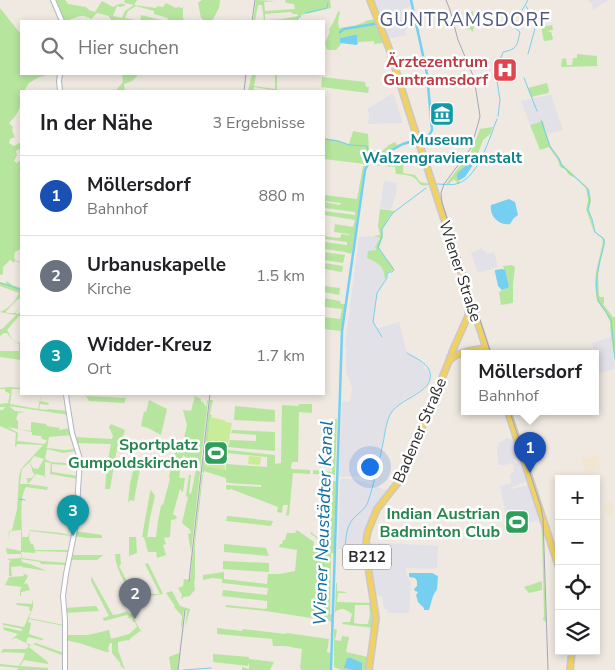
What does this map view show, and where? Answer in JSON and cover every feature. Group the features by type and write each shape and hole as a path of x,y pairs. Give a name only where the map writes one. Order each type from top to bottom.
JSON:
{"main road":[{"path":"53,0 62,20"},
{"name":"Wiener Straße","path":"370,0 384,36 487,350"},
{"path":"60,75 60,90"},
{"name":"B212","path":"468,316 471,300"},
{"name":"B212","path":"468,316 474,309"},
{"name":"Badener Straße","path":"369,670 376,618 368,568 366,541 368,531 377,510 400,480 468,316"},
{"path":"453,355 461,353"},
{"path":"65,670 63,596 77,520 80,459 73,438 66,395"},
{"path":"509,415 558,565"},
{"path":"570,670 572,655"}],"shaded area":[{"path":"372,0 410,0 411,6 403,9 407,30 405,31 406,35 387,39"},
{"path":"588,0 609,0 593,10 592,4"},
{"path":"393,93 403,123 368,124 369,113 367,109"},
{"path":"551,95 563,130 548,134 543,121 530,125 521,101"},
{"path":"384,181 397,183 391,210 380,208"},
{"path":"374,236 380,238 375,247 376,251 367,258 381,266 385,271 385,280 377,294 373,321 376,329 399,322 407,353 418,359 425,366 424,368 427,369 430,377 426,387 402,401 391,412 373,482 360,476 339,477 342,401 350,402 352,388 346,372 347,351 345,345 359,237"},
{"path":"482,248 487,254 494,252 498,267 478,273 471,253"},
{"path":"611,337 615,369 600,373 599,350 594,350 592,343"},
{"path":"507,438 514,439 519,453 514,460 516,464 522,462 528,481 512,487 512,489 527,485 528,483 541,520 515,525 513,519 507,520 500,486 511,483 510,474 514,472 513,465 510,463 498,465 497,448 499,443"},
{"path":"597,455 600,470 585,472 581,459"},
{"path":"340,479 355,479 389,491 374,511 363,547 338,549"},
{"path":"611,501 614,513 608,518 603,505"},
{"path":"369,542 438,546 437,568 406,568 407,576 411,583 409,613 387,613 387,609 384,609 382,596 373,595 367,544"}],"green space":[{"path":"54,0 65,0 68,4 86,7 95,12 102,1 113,7 124,4 126,5 117,6 113,16 122,18 125,11 134,5 156,8 157,6 163,7 166,3 176,8 185,7 183,8 183,19 186,20 167,20 168,18 154,14 154,11 136,6 128,11 125,18 135,20 110,20 109,16 97,13 91,19 81,16 64,20"},
{"path":"125,0 137,0 134,5 124,2"},
{"path":"202,0 220,0 219,8 213,20 202,20 198,3"},
{"path":"256,0 275,1 264,2 265,11 295,9 294,4 286,3 285,0 330,0 331,8 301,15 298,20 265,20 264,20 262,5 258,5 255,20 253,20","holes":["291,12 298,16 265,20 265,14"]},
{"path":"0,8 20,32 20,75 47,75 29,83 25,90 20,90 19,108 9,123 13,127 12,130 15,137 10,139 9,143 14,146 20,143 20,149 16,151 17,155 14,161 17,163 20,161 20,250 15,252 14,256 15,260 20,263 15,261 13,263 10,260 3,267 3,274 0,275"},
{"path":"340,11 339,28 354,26 376,19 383,43 374,44 374,41 359,42 357,45 357,35 354,35 340,38 341,44 336,50 328,50 325,42 330,32 329,30"},
{"path":"473,11 476,17 473,32 470,29 467,30 464,18 465,15"},
{"path":"141,15 161,20 140,20"},
{"path":"552,25 553,30 547,31 551,32 552,40 544,41 541,27"},
{"path":"577,54 597,56 598,66 561,67 562,59 566,58 567,65 572,65 573,58 577,58"},
{"path":"122,75 138,75 132,81 124,84 125,90 117,90 123,82"},
{"path":"252,75 256,75 254,86 275,89 275,75 277,75 277,90 254,87 253,90 248,90"},
{"path":"322,77 365,82 366,87 369,87 368,93 321,87"},
{"path":"547,83 548,93 531,97 528,88"},
{"path":"543,121 550,145 562,164 589,189 591,200 589,209 594,230 603,237 605,241 598,274 599,295 604,297 603,304 615,317 615,363 610,322 597,301 596,294 596,272 603,242 602,238 594,232 586,209 588,200 586,188 576,178 569,175 565,169 560,167 558,160 549,147 540,150 530,125"},
{"path":"493,127 490,134 483,140 476,159 470,159 457,177 460,183 458,184 454,179 449,184 446,184 471,152 480,129"},
{"path":"353,131 368,134 369,150 382,151 395,142 397,145 417,139 389,150 365,164 325,159 325,138 349,144"},
{"path":"400,154 404,155 403,173 415,175 420,182 431,184 424,186 413,177 396,174 395,167 373,165 399,165"},
{"path":"363,166 365,166 352,252 351,254 325,249 325,242 347,245 347,242 325,239 325,236 338,238 341,237 341,234 349,235 334,232 335,224 353,227 355,220 325,215 325,211 355,215 355,212 325,208 325,202 340,205 341,203 325,201 325,195 357,199"},
{"path":"380,209 395,211 389,217 382,230 383,237 379,248 393,267 393,270 388,272 385,280 380,266 367,258 368,251 376,250 375,247 380,238 374,236 380,235 378,226"},
{"path":"325,252 345,255 343,263 325,260"},
{"path":"325,263 343,266 342,272 325,269"},
{"path":"512,265 515,267 513,303 501,305 499,292 509,286 503,266"},
{"path":"7,281 20,288 20,299 6,311 7,313 14,313 20,308 15,313 18,314 20,312 20,316 7,330 13,341 7,333 0,336 0,329 16,315 0,312 16,299 19,293 0,286 0,282 6,284"},
{"path":"325,286 340,288 339,295 325,292"},
{"path":"325,298 345,304 341,331 325,329 325,317 340,319 342,309 325,307"},
{"path":"13,341 19,343 20,341 20,360 0,357 0,351 19,351 19,344"},
{"path":"20,388 12,389 10,404 38,409 41,395 40,401 49,403 48,405 40,404 39,409 68,411 69,415 9,406 15,411 25,412 18,413 16,419 18,421 18,429 31,431 31,422 60,428 59,430 71,428 72,435 49,437 47,448 76,449 77,451 63,453 47,449 45,459 51,462 79,464 79,466 52,464 52,472 78,476 78,479 50,474 51,463 45,462 46,479 44,476 36,474 28,484 48,487 47,490 26,487 22,497 21,511 22,537 28,537 30,530 73,536 30,531 29,538 35,550 71,550 70,552 21,552 22,558 68,563 67,565 41,564 40,562 21,559 22,562 47,571 22,566 11,567 12,576 9,576 9,563 11,561 7,559 21,558 21,554 7,554 6,548 21,551 21,530 10,531 8,539 9,531 12,530 17,509 21,469 43,445 17,444 15,446 16,433 0,426 0,410 3,410 5,407 0,407 0,404 8,403 10,394 5,389 0,389","holes":["8,427 32,432 32,435 41,436 42,439 47,441 44,444 17,441 18,433","34,456 44,459 38,469 33,468 30,462","30,462 35,474 32,478 26,478 28,484 20,484 22,469"]},
{"path":"86,396 126,398 124,403 89,401"},
{"path":"195,396 201,399 201,402 206,407 208,401 200,469 200,465 197,464 198,471 200,472 191,552 188,534 191,533 189,528 182,523 188,497 186,496 189,475 191,475 189,493 191,494 197,465 183,455 179,477 185,478 183,492 180,489 173,514 177,517 171,520 170,537 164,538 166,544 163,545 166,555 157,558 156,552 148,552 144,537 142,537 150,492 151,490 155,496 147,537 156,537 161,506 163,505 170,479 176,448 181,451 187,425 183,410 191,411"},
{"path":"149,400 167,409 161,435 141,426 144,411 146,412"},
{"path":"210,400 213,400 210,414 212,416 210,418 206,466 226,470 226,464 267,467 267,457 227,453 228,450 275,455 275,464 281,463 282,405 298,406 299,404 312,404 312,413 299,412 298,462 292,462 291,468 310,470 310,474 293,473 289,515 286,516 288,505 283,505 282,513 277,512 278,507 231,489 226,489 226,485 261,487 261,485 229,483 226,482 226,478 202,472"},
{"path":"235,406 275,410 275,422 234,420"},
{"name":"Sportplatz Gumpoldskirchen","path":"210,417 232,423 225,470 205,466"},
{"path":"335,419 337,419 335,475 313,474 313,470 332,472"},
{"path":"111,424 125,430 121,443 118,443 110,489 105,489 111,444 75,443 74,437 112,439 113,436 109,427"},
{"path":"232,430 275,432 275,451 228,447 230,440 256,441 256,435 231,433"},
{"path":"249,456 261,457 260,465 248,464"},
{"path":"135,463 140,472 134,501 130,500 128,502 130,484"},
{"path":"202,474 195,543 195,590 190,596 181,599 182,595 178,588 183,586 184,579 190,580"},
{"path":"333,481 336,481 334,553 331,553 330,621 225,607 226,605 265,609 267,608 267,601 222,596 223,590 267,595 268,588 222,583 222,579 212,578 203,580 203,575 224,572 224,579 267,584 268,574 295,571 297,550 279,547 283,540 285,540 287,533 295,533 297,530 314,542 313,552 323,552 324,543 311,534 310,531 329,542"},
{"path":"227,516 273,521 271,526 226,521"},
{"path":"541,521 543,526 546,622 543,620 542,535 541,523 539,522"},
{"path":"75,531 102,535 102,538 74,536"},
{"path":"129,537 136,537 137,553 129,556"},
{"path":"224,544 266,548 269,556 224,552"},
{"path":"115,554 120,554 121,564 119,566 136,598 151,593 160,594 145,564 148,563 163,594 150,596 138,601 134,617 142,632 140,631 128,641 118,642 118,650 125,670 112,653 112,643 110,643 108,648 109,652 106,652 65,640 65,635 88,635 109,630 111,639 129,634 137,627 132,617 127,619 129,616 127,615 104,621 103,618 109,616 91,581 91,576 113,615 127,611 130,614 133,613 136,607 134,598 119,572"},
{"path":"71,555 103,555 97,560 70,560"},
{"path":"223,561 269,563 269,572 223,569"},
{"path":"23,569 24,574 28,576 24,584 27,583 30,590 21,592 21,596 20,590 22,587 5,585 9,577 24,576"},
{"path":"542,581 542,590 529,593 524,587"},
{"path":"337,583 337,591 346,593 338,593 337,602 372,603 373,628 342,624 343,622 350,622 352,614 344,609 335,612","holes":["355,605 369,605 368,624 354,623"]},
{"path":"172,591 180,606 190,609 185,628 187,610 184,610 181,627 182,616 166,593"},
{"path":"33,599 33,607 29,618 64,626 29,619 28,622 31,623 29,634 44,639 28,637 26,643 16,638 11,640 18,634 4,630 3,627 21,631 23,629 3,625 2,623 24,627 31,611 29,610 30,607 17,605 16,603 32,604"},
{"path":"96,606 99,611 64,613 64,608"},
{"path":"217,628 287,633 329,639 327,652 331,653 330,670 302,670 300,668 302,649 273,646 272,639 217,634"},
{"path":"334,629 337,630 335,640 341,641 342,636 349,637 346,652 368,657 367,670 344,668 353,670 341,670 334,667"},
{"path":"181,630 178,670 171,670 169,657 179,653"},
{"path":"26,643 31,645 29,647 48,664 24,660 20,666 48,668 48,670 17,670 18,668 0,666 0,664 19,666 25,653 1,652 3,649 26,649 29,646"},
{"path":"36,643 64,653 64,656 33,644"},
{"path":"213,654 249,657 249,659 274,662 270,670 242,670 242,667 249,669 249,662 248,666 213,662"}],"water":[{"path":"357,35 357,45 340,43 340,38"},
{"path":"470,159 475,162 465,177 458,180 457,174"},
{"path":"509,199 515,202 518,215 510,224 503,224 493,217 491,205"},
{"path":"495,270 505,270 509,286 502,290 498,286"},
{"path":"409,573 432,573 438,576 437,589 429,610 424,610 418,602 416,595 418,592 414,589 417,586 417,581 415,578 409,577"},
{"path":"347,658 362,663 362,670 344,668"}],"waterway":[{"name":"Wiener Neustädter Kanal","path":"331,670 342,331 365,170 370,162 403,144 426,137 432,130 427,74 411,0"},
{"path":"500,60 503,52 514,48 517,43 520,32 512,25 513,21 511,19 521,12 528,0"},
{"path":"306,13 327,8 328,3"},
{"path":"526,6 536,25 528,54"},
{"path":"297,20 301,16"},
{"path":"340,32 344,29 374,24"},
{"path":"495,68 500,100 498,116"},
{"path":"524,78 537,111"},
{"path":"436,184 451,185 466,179 483,155 497,119"},
{"path":"541,120 550,147 562,166 588,190 590,201 588,210 595,232 604,239 598,272 597,293 598,300 611,320 615,358"},
{"path":"325,139 349,145 367,146 370,158 364,164"},
{"path":"382,337 373,322 377,293 387,278 387,274 394,270 378,247 382,236 382,229 394,212 426,188"},
{"path":"0,283 20,290"},
{"path":"345,548 349,526 368,502 389,416 395,408 424,388 430,379 427,366 407,353"},
{"path":"19,499 25,500"},
{"name":"Wiener Neustädter Kanal","path":"332,623 331,615 333,613"},
{"path":"183,670 211,668"}],"tram line":[{"path":"446,0 458,40 474,78 480,116 471,148 444,184 441,193 442,203 490,350"},
{"path":"511,415 543,518 548,670"}],"railway":[{"path":"252,20 255,0"},
{"path":"244,90 246,75"},
{"path":"189,581 210,395"},
{"path":"178,670 185,610"}],"place":[{"name":"Ärztezentrum Guntramsdorf","path":"505,70"},
{"name":"Museum Walzengravieranstalt","path":"442,114"},
{"name":"Sportplatz Gumpoldskirchen","path":"216,453"},
{"name":"Möllersdorf","path":"530,473"},
{"name":"Indian Austrian Badminton Club","path":"517,522"},
{"name":"Widder-Kreuz","path":"73,536"},
{"name":"Urbanuskapelle","path":"135,619"}],"district":[{"name":"GUNTRAMSDORF","path":"465,19"}]}
